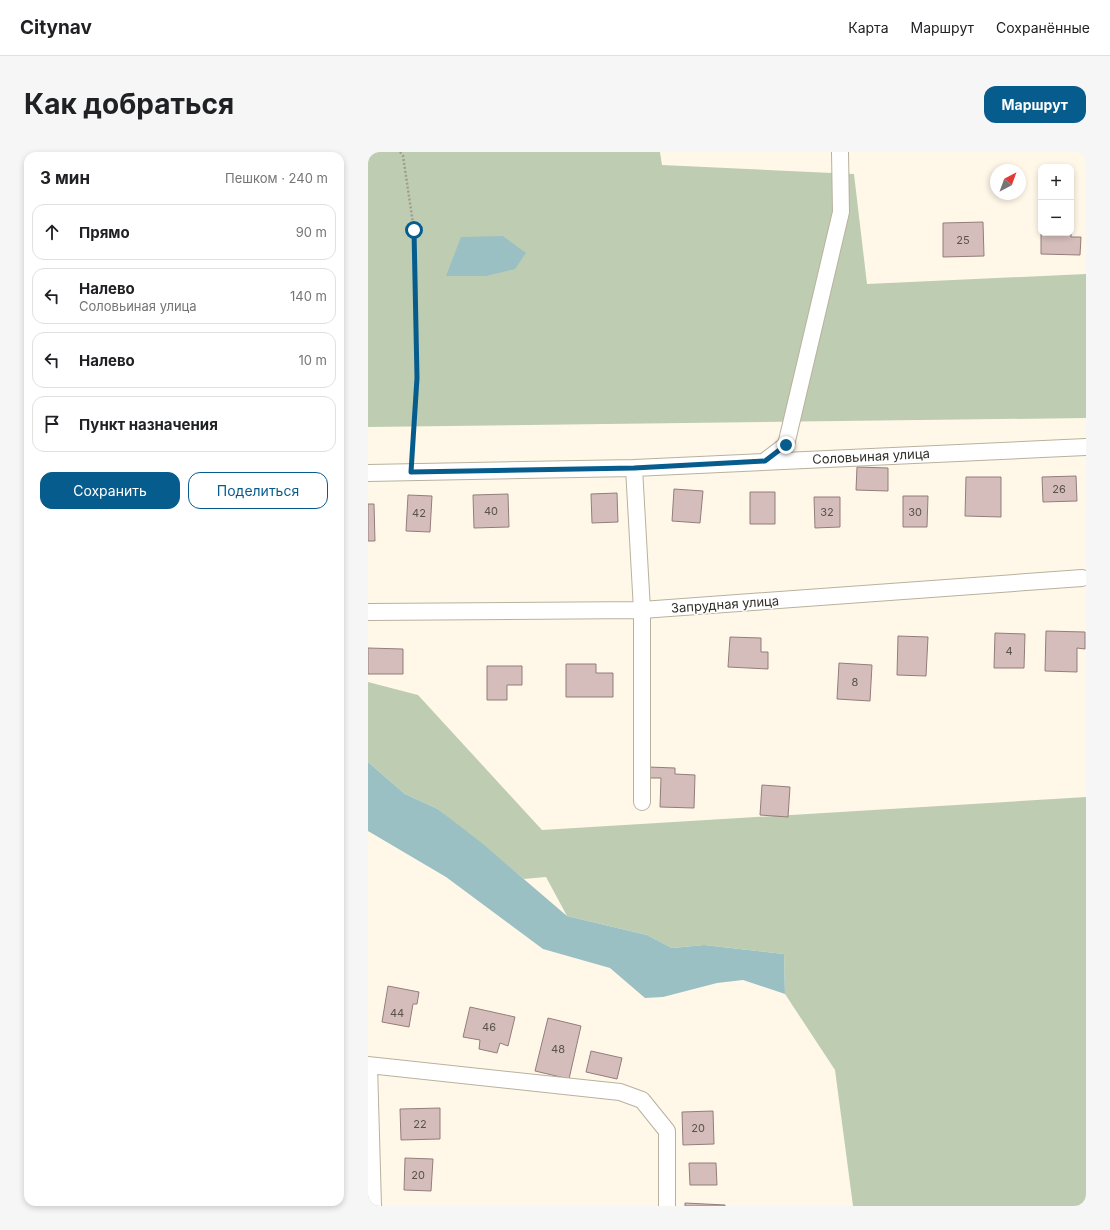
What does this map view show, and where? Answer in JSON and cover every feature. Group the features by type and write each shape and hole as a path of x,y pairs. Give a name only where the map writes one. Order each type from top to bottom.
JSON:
{"street":[{"path":"765,461 786,445 841,212 840,152"},
{"name":"Соловьиная улица","path":"368,473 634,468 1086,447"},
{"path":"634,468 642,610 642,802"},
{"name":"Запрудная улица","path":"368,612 642,610 1082,578"},
{"path":"373,1206 369,1065 620,1092 642,1100 667,1131 667,1206"}],"path":[{"path":"400,152 403,156 414,230 417,378 411,472"}],"green space":[{"path":"368,152 660,152 662,165 854,174 867,284 1086,274 1086,418 368,427"},
{"path":"368,682 418,695 542,830 1086,797 1086,1206 853,1206 835,1070 785,994 784,954 704,945 672,948 647,935 567,916 546,877 524,879 438,809 405,794 368,762"}],"water":[{"path":"503,236 526,253 515,269 486,276 446,276 461,237"},
{"path":"368,762 405,794 438,809 483,844 567,916 647,935 672,948 704,945 784,954 785,994 743,980 717,983 663,997 645,998 610,968 543,949 446,877 368,831"}],"building":[{"path":"983,222 984,256 943,257 943,223"},
{"path":"1041,236 1081,237 1080,255 1041,254"},
{"path":"857,467 888,468 888,491 856,490"},
{"path":"1076,476 1077,501 1043,502 1042,477"},
{"path":"966,477 1001,477 1001,517 965,516"},
{"path":"674,489 703,491 700,523 672,521"},
{"path":"750,492 775,492 775,524 750,524"},
{"path":"617,493 618,522 592,523 591,494"},
{"path":"508,494 509,527 474,528 473,495"},
{"path":"408,495 432,496 430,532 406,531"},
{"path":"903,496 928,496 927,527 903,527"},
{"path":"814,497 840,497 840,527 815,528"},
{"path":"368,504 374,504 375,541 368,541"},
{"path":"1046,631 1085,632 1085,649 1077,648 1077,672 1045,671"},
{"path":"995,633 1025,634 1024,668 994,668"},
{"path":"898,636 928,637 926,676 897,675"},
{"path":"730,637 761,638 761,652 768,652 768,669 728,667"},
{"path":"368,648 403,649 403,674 368,674"},
{"path":"839,663 872,665 870,701 837,699"},
{"path":"566,664 596,664 596,673 613,673 613,697 566,697"},
{"path":"487,666 522,666 522,685 507,685 507,700 487,700"},
{"path":"648,767 675,768 675,774 695,775 694,808 660,807 661,778 648,778"},
{"path":"762,785 790,787 788,817 760,815"},
{"path":"388,986 419,992 417,1004 413,1004 409,1027 382,1022"},
{"path":"470,1007 515,1017 508,1046 500,1043 497,1053 479,1049 480,1040 463,1037"},
{"path":"548,1018 581,1026 569,1079 535,1071"},
{"path":"591,1051 622,1058 617,1079 586,1072"},
{"path":"440,1108 440,1139 401,1140 400,1109"},
{"path":"713,1111 714,1144 683,1145 682,1112"},
{"path":"405,1158 433,1159 431,1191 404,1190"},
{"path":"689,1163 716,1163 717,1185 690,1185"},
{"path":"685,1203 725,1205 725,1206 685,1206"}],"route":[{"path":"414,230 417,378 411,472 634,468 765,461 786,445"}]}
